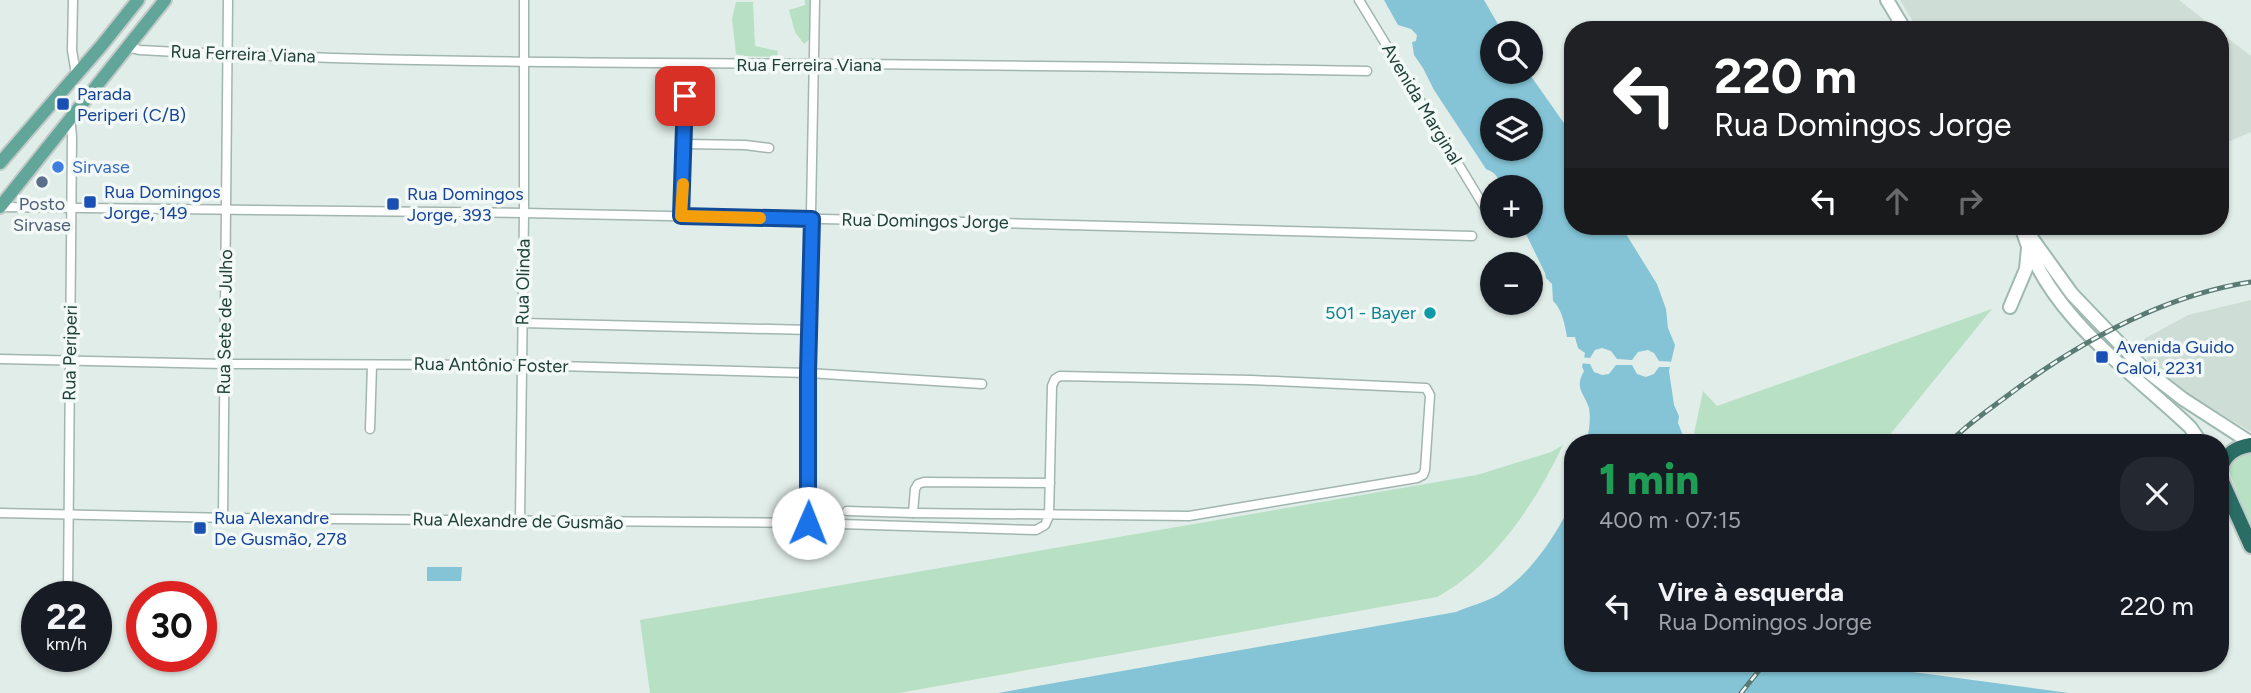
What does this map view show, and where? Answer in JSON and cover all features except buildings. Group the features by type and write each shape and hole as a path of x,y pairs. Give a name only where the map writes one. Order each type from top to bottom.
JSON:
{"highway":[{"path":"2229,455 2241,446 2251,444"},
{"path":"2229,497 2251,546"}],"main road":[{"path":"0,163 138,0"},
{"path":"0,207 165,0"},
{"path":"1887,0 1900,21"},
{"path":"2025,235 2028,247 2051,289 2076,322 2195,434"},
{"path":"2029,235 2072,293 2143,368 2183,399 2251,444"},
{"path":"2010,307 2026,269 2028,247"},
{"path":"2051,289 2072,293"}],"street":[{"path":"74,0 72,50 76,74"},
{"name":"Rua Sete de Julho","path":"223,518 229,0"},
{"name":"Rua Olinda","path":"520,522 524,0"},
{"path":"808,523 815,0"},
{"name":"Avenida Marginal","path":"1359,0 1480,200"},
{"name":"Rua Ferreira Viana","path":"126,47 139,50 228,54 523,61 1367,71"},
{"path":"681,216 685,144 685,64"},
{"name":"Rua Periperi","path":"68,581 70,117"},
{"path":"685,144 769,148"},
{"name":"Rua Domingos Jorge","path":"0,207 681,216 1472,236"},
{"path":"523,323 810,330"},
{"name":"Rua Antônio Foster","path":"0,359 224,364 522,365 808,373 982,384"},
{"path":"370,429 372,365"},
{"path":"847,511 1049,516 1189,516 1417,478 1423,475 1425,470 1430,395 1426,388 1251,380 1060,376 1052,386 1049,516"},
{"path":"913,513 915,489 918,484 924,482 1050,483"},
{"path":"809,509 834,510"},
{"name":"Rua Alexandre de Gusmão","path":"0,513 520,522 808,523 1036,530 1045,525 1049,516"}],"shaded area":[{"path":"1900,0 2179,0 2206,21 1913,21"},
{"path":"2229,39 2251,56 2251,132 2229,142"},
{"path":"2251,300 2251,432 2185,392 2148,364 2144,339 2188,315"}],"green space":[{"path":"805,0 811,0 812,37 804,44 795,32 789,10 805,5"},
{"path":"736,2 753,2 755,46 778,51 777,57 736,54 732,19"},
{"path":"1992,309 1890,434 1694,434 1703,391 1717,406"},
{"path":"1563,445 1540,488 1511,531 1477,568 1437,597 899,693 650,693 640,620 1477,475 1551,452"},
{"path":"2251,452 2251,528 2229,472 2229,465 2239,455"}],"water":[{"path":"1384,0 1484,0 1496,21 1480,21 1480,84 1536,84 1564,123 1564,235 1627,235 1657,284 1675,345 1669,371 1682,434 1588,434 1590,412 1580,386 1585,353 1578,348 1575,337 1567,337 1561,313 1553,301 1552,284 1543,269 1543,252 1535,252 1528,238 1543,238 1543,175 1495,175 1481,161 1543,161 1543,98 1480,98 1480,160 1414,55 1412,42 1416,41 1417,35 1411,29 1398,25"},
{"path":"1564,517 1564,672 1913,672 2069,693 998,693 1456,612 1488,600 1510,586 1532,565"},
{"path":"427,567 462,567 461,581 427,581"}],"pier":[{"path":"1602,348 1611,351 1617,359 1632,360 1638,352 1648,350 1654,353 1659,361 1676,362 1674,367 1659,367 1654,374 1646,377 1637,374 1632,365 1616,365 1609,374 1602,375 1594,372 1590,364 1579,363 1581,357 1590,358 1595,350"}],"railway":[{"path":"1958,434 2034,376 2122,324 2185,298 2251,282"},
{"path":"1741,693 1758,672"}],"slow traffic":[{"path":"683,184 681,216 760,218"}],"place":[{"name":"Parada Periperi (C/B)","path":"63,104"},
{"name":"Sirvase","path":"58,167"},
{"name":"Posto Sirvase","path":"42,182"},
{"name":"Rua Domingos Jorge, 149","path":"90,202"},
{"name":"Rua Domingos Jorge, 393","path":"393,204"},
{"name":"501 - Bayer","path":"1430,313"},
{"name":"Avenida Guido Caloi, 2231","path":"2102,357"},
{"name":"Rua Alexandre De Gusmão, 278","path":"200,528"}],"route":[{"path":"685,96 681,216 812,219 808,523"}]}
